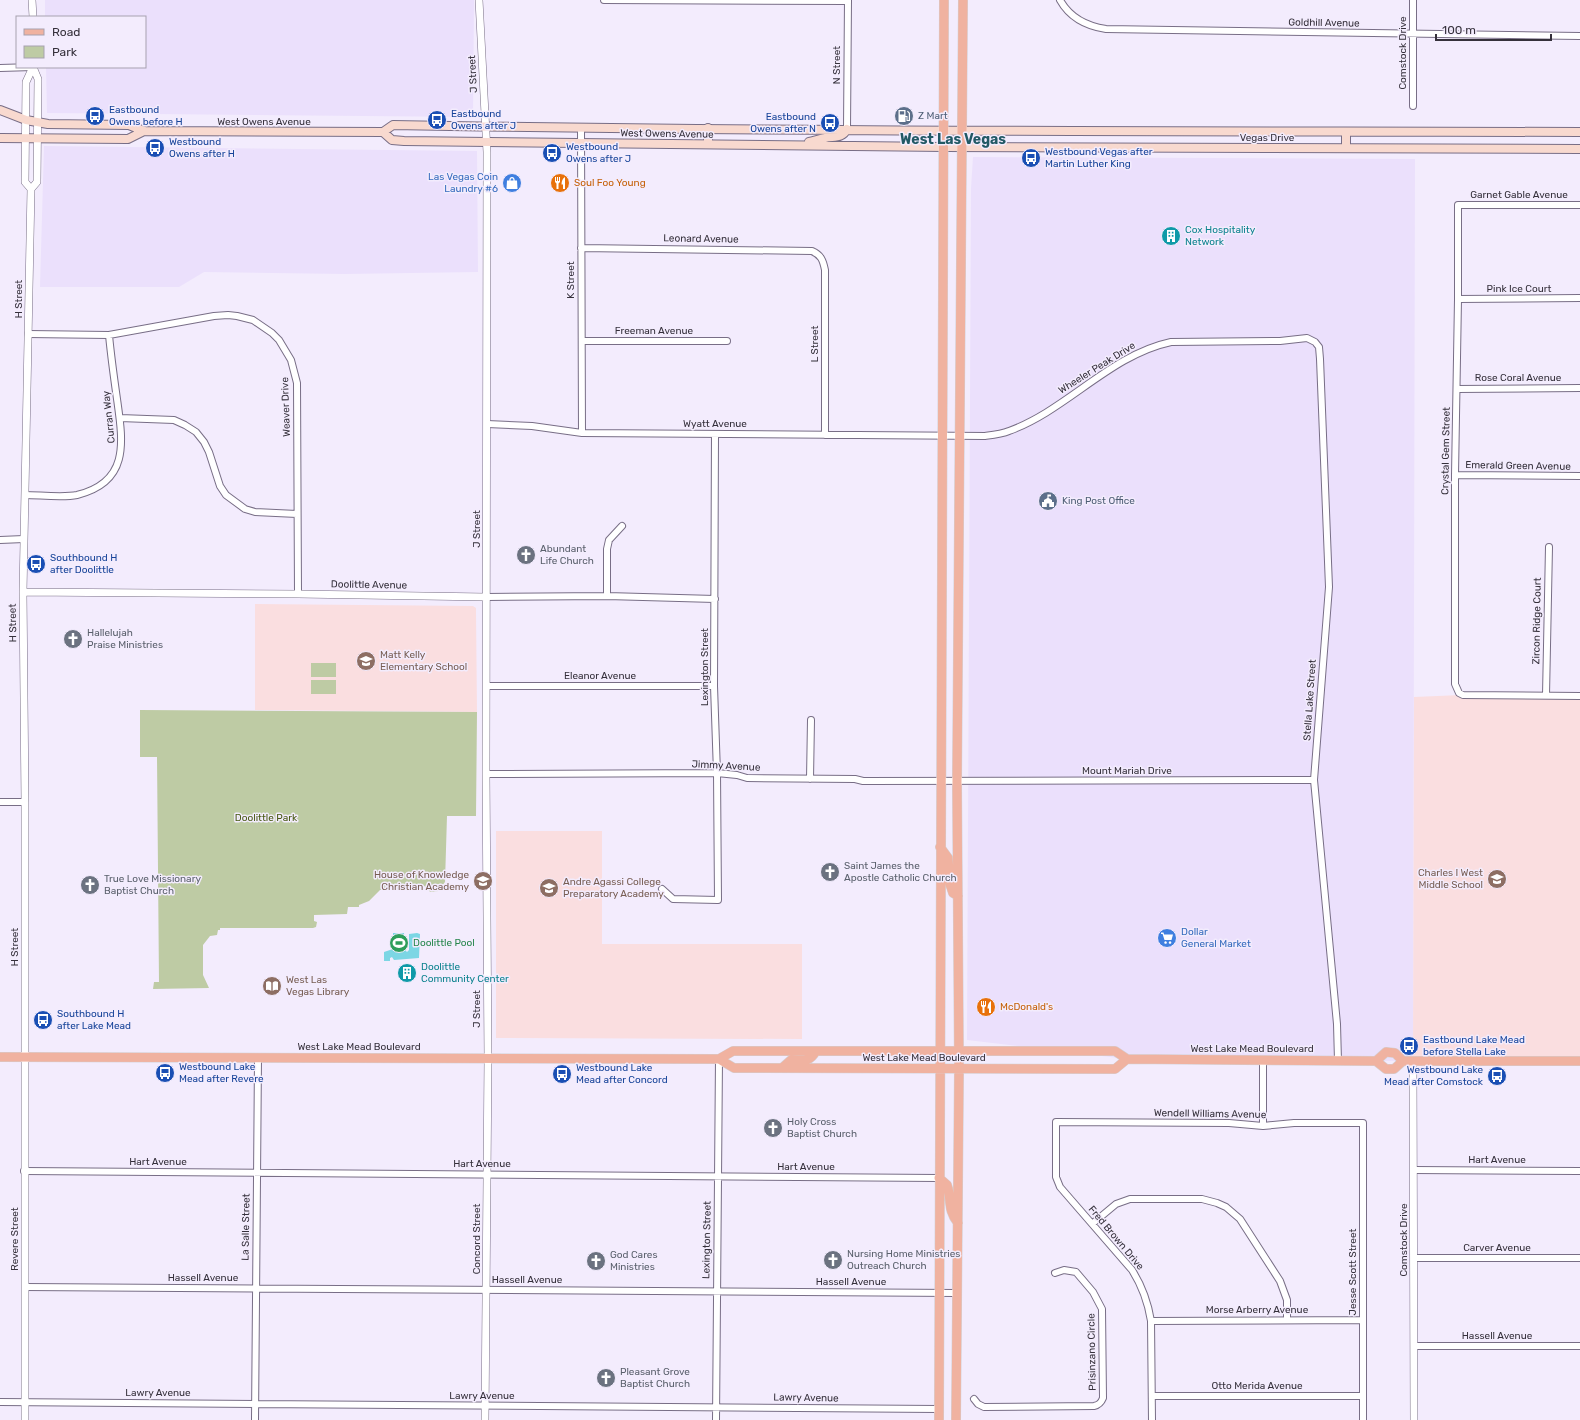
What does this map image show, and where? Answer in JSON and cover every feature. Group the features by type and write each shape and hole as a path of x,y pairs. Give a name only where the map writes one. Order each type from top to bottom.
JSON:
{"main road":[{"path":"944,0 953,130 960,436 957,782 959,1069 956,1420"},
{"path":"939,1420 940,847 943,436 953,130 963,0"},
{"name":"West Owens Avenue","path":"0,110 26,120 48,124 129,125 144,130 383,132 393,124 581,128 953,130"},
{"path":"708,128 708,144"},
{"path":"796,145 837,137 842,135 847,129"},
{"name":"West Owens Avenue","path":"0,138 128,139 144,130"},
{"name":"Vegas Drive","path":"953,130 1580,132"},
{"name":"West Owens Avenue","path":"383,132 392,140 953,147"},
{"path":"1346,132 1346,148"},
{"name":"Vegas Drive","path":"953,147 1580,149"},
{"path":"940,847 948,858 950,884 953,894 958,896"},
{"name":"West Lake Mead Boulevard","path":"0,1057 719,1059 733,1051 1114,1051 1127,1059 1376,1061 1386,1069 1394,1069 1403,1061 1413,1060 1580,1061"},
{"path":"782,1068 792,1060 809,1060 816,1051"},
{"path":"1376,1061 1386,1052 1395,1052 1403,1061"},
{"name":"West Lake Mead Boulevard","path":"719,1059 734,1068 940,1069 1115,1069 1127,1059"},
{"path":"939,1178 947,1185 950,1210 952,1216 958,1222"}],"street":[{"path":"32,0 33,16"},
{"name":"J Street","path":"479,0 486,126 486,774 488,1059"},
{"path":"604,0 848,1"},
{"name":"Goldhill Avenue","path":"1060,0 1078,20 1091,27 1106,29 1580,36"},
{"name":"Comstock Drive","path":"1413,0 1413,106"},
{"name":"N Street","path":"847,129 848,1"},
{"path":"0,68 16,68"},
{"name":"H Street","path":"31,189 25,182 26,82 33,68"},
{"name":"H Street","path":"25,1057 23,592 31,189 36,182 37,138 38,79 33,68"},
{"name":"K Street","path":"581,128 582,433"},
{"name":"Garnet Gable Avenue","path":"1458,205 1580,206"},
{"name":"Crystal Gem Street","path":"1458,205 1455,475 1455,684 1457,691 1461,695 1546,696"},
{"name":"Leonard Avenue","path":"581,248 812,250 819,254"},
{"name":"L Street","path":"819,254 823,261 825,270 825,435"},
{"name":"Pink Ice Court","path":"1458,299 1580,298"},
{"name":"Weaver Drive","path":"28,334 109,335 228,315 253,320 272,333 286,350 291,360 297,383 298,594"},
{"name":"Curran Way","path":"24,495 75,495 98,487 106,481 118,464 122,446 120,418 109,335"},
{"name":"Wheeler Peak Drive","path":"943,436 985,436 1008,432 1028,423 1135,354 1156,345 1171,342 1280,341 1307,338 1315,342"},
{"name":"Freeman Avenue","path":"582,341 727,341"},
{"name":"Stella Lake Street","path":"1315,342 1319,347 1320,359 1330,587 1314,780 1337,1024 1338,1060"},
{"name":"Rose Coral Avenue","path":"1457,389 1580,388"},
{"path":"120,418 174,420 185,425 196,432 204,442 209,452 220,486 226,495 245,509 256,512 298,514"},
{"name":"Wyatt Avenue","path":"487,424 532,426 582,433 943,436"},
{"name":"Lexington Street","path":"662,889 673,899 718,900 717,774 714,686 715,434"},
{"name":"Emerald Green Avenue","path":"1455,475 1580,476"},
{"path":"608,596 609,540 622,526"},
{"path":"0,540 24,539"},
{"name":"Zircon Ridge Court","path":"1546,696 1549,547"},
{"name":"Doolittle Avenue","path":"23,592 486,597 608,596 715,599"},
{"name":"Eleanor Avenue","path":"486,686 714,686"},
{"path":"1546,696 1580,696"},
{"path":"810,779 811,720"},
{"name":"Jimmy Avenue","path":"486,774 717,774 737,775 747,778 855,779 864,781 941,782"},
{"name":"Mount Mariah Drive","path":"941,782 1314,780"},
{"path":"0,802 25,802"},
{"name":"Revere Street","path":"25,1057 25,1420"},
{"name":"La Salle Street","path":"255,1420 258,1058"},
{"name":"Concord Street","path":"485,1420 488,1059"},
{"name":"Lexington Street","path":"716,1420 719,1059"},
{"path":"1262,1126 1263,1060"},
{"name":"Comstock Drive","path":"1413,1060 1414,1420"},
{"name":"Wendell Williams Avenue","path":"1056,1122 1229,1123 1262,1126 1294,1123 1363,1123"},
{"name":"Fred Brown Drive","path":"1056,1122 1056,1177 1060,1187 1132,1270 1140,1284 1149,1306 1151,1321 1152,1420"},
{"name":"Jesse Scott Street","path":"1363,1123 1363,1420"},
{"name":"Hart Avenue","path":"1414,1170 1580,1171"},
{"name":"Hart Avenue","path":"24,1171 939,1178"},
{"path":"1092,1224 1116,1204 1130,1199 1202,1199 1217,1202 1226,1207 1240,1219 1280,1281 1287,1300 1287,1320"},
{"name":"Carver Avenue","path":"1414,1258 1580,1258"},
{"name":"Prisinzano Circle","path":"974,1399 978,1404 984,1406 1098,1406 1101,1402 1103,1398 1102,1309 1093,1292 1076,1272 1064,1270 1055,1273"},
{"name":"Hassell Avenue","path":"25,1287 957,1293"},
{"name":"Morse Arberry Avenue","path":"1151,1321 1363,1320"},
{"name":"Hassell Avenue","path":"1414,1346 1580,1346"},
{"name":"Otto Merida Avenue","path":"1152,1396 1363,1396"},
{"name":"Lawry Avenue","path":"0,1402 939,1409"}],"shaded area":[{"path":"45,0 474,0 473,117 47,113 46,68 146,68 146,16 45,16"},
{"path":"44,146 477,151 478,272 345,274 204,272 179,287 40,287"},
{"path":"973,157 1415,159 1413,1061 1127,1059 967,1040 971,188"},
{"name":"Matt Kelly Elementary School","path":"255,604 473,606 476,608 477,712 255,710"},
{"name":"Charles I West Middle School","path":"1461,695 1580,696 1580,1061 1413,1061 1414,697"},
{"name":"Andre Agassi College Preparatory Academy","path":"496,831 602,831 602,944 802,944 802,1039 496,1038"}],"green space":[{"path":"311,663 336,663 336,677 311,677"},
{"path":"311,680 336,680 336,694 311,694"},
{"name":"Doolittle Park","path":"140,710 477,712 476,816 447,816 445,882 438,891 430,892 428,888 422,885 409,889 380,890 369,901 359,905 359,907 348,907 347,914 314,915 314,921 317,922 316,927 313,928 220,928 217,935 210,936 203,945 203,975 209,988 153,989 154,982 159,982 157,757 140,757"}],"water":[{"name":"Doolittle Pool","path":"393,933 404,933 405,950 407,952 409,950 409,934 420,934 419,958 394,960 392,957 390,958 390,961 384,961 384,952 393,949"}],"place":[{"name":"Eastbound Owens before H","path":"95,116"},
{"name":"Z Mart","path":"904,116"},
{"name":"Eastbound Owens after J","path":"437,120"},
{"name":"Eastbound Owens after N","path":"830,123"},
{"name":"Westbound Owens after H","path":"155,148"},
{"name":"Westbound Owens after J","path":"552,153"},
{"name":"Westbound Vegas after Martin Luther King","path":"1031,158"},
{"name":"Las Vegas Coin Laundry #6","path":"512,183"},
{"name":"Soul Foo Young","path":"560,183"},
{"name":"Cox Hospitality Network","path":"1171,236"},
{"name":"King Post Office","path":"1048,501"},
{"name":"Abundant Life Church","path":"526,555"},
{"name":"Southbound H after Doolittle","path":"36,564"},
{"name":"Hallelujah Praise Ministries","path":"73,639"},
{"name":"Matt Kelly Elementary School","path":"366,661"},
{"name":"Saint James the Apostle Catholic Church","path":"830,872"},
{"name":"Charles I West Middle School","path":"1497,879"},
{"name":"House of Knowledge Christian Academy","path":"483,881"},
{"name":"True Love Missionary Baptist Church","path":"90,885"},
{"name":"Andre Agassi College Preparatory Academy","path":"549,888"},
{"name":"Dollar General Market","path":"1167,938"},
{"name":"Doolittle Pool","path":"399,943"},
{"name":"Doolittle Community Center","path":"407,973"},
{"name":"West Las Vegas Library","path":"272,986"},
{"name":"McDonald's","path":"986,1007"},
{"name":"Southbound H after Lake Mead","path":"43,1020"},
{"name":"Eastbound Lake Mead before Stella Lake","path":"1409,1046"},
{"name":"Westbound Lake Mead after Revere","path":"165,1073"},
{"name":"Westbound Lake Mead after Concord","path":"562,1074"},
{"name":"Westbound Lake Mead after Comstock","path":"1497,1076"},
{"name":"Holy Cross Baptist Church","path":"773,1128"},
{"name":"Nursing Home Ministries Outreach Church","path":"833,1260"},
{"name":"God Cares Ministries","path":"596,1261"},
{"name":"Pleasant Grove Baptist Church","path":"606,1378"}],"district":[{"name":"West Las Vegas","path":"953,139"}]}
